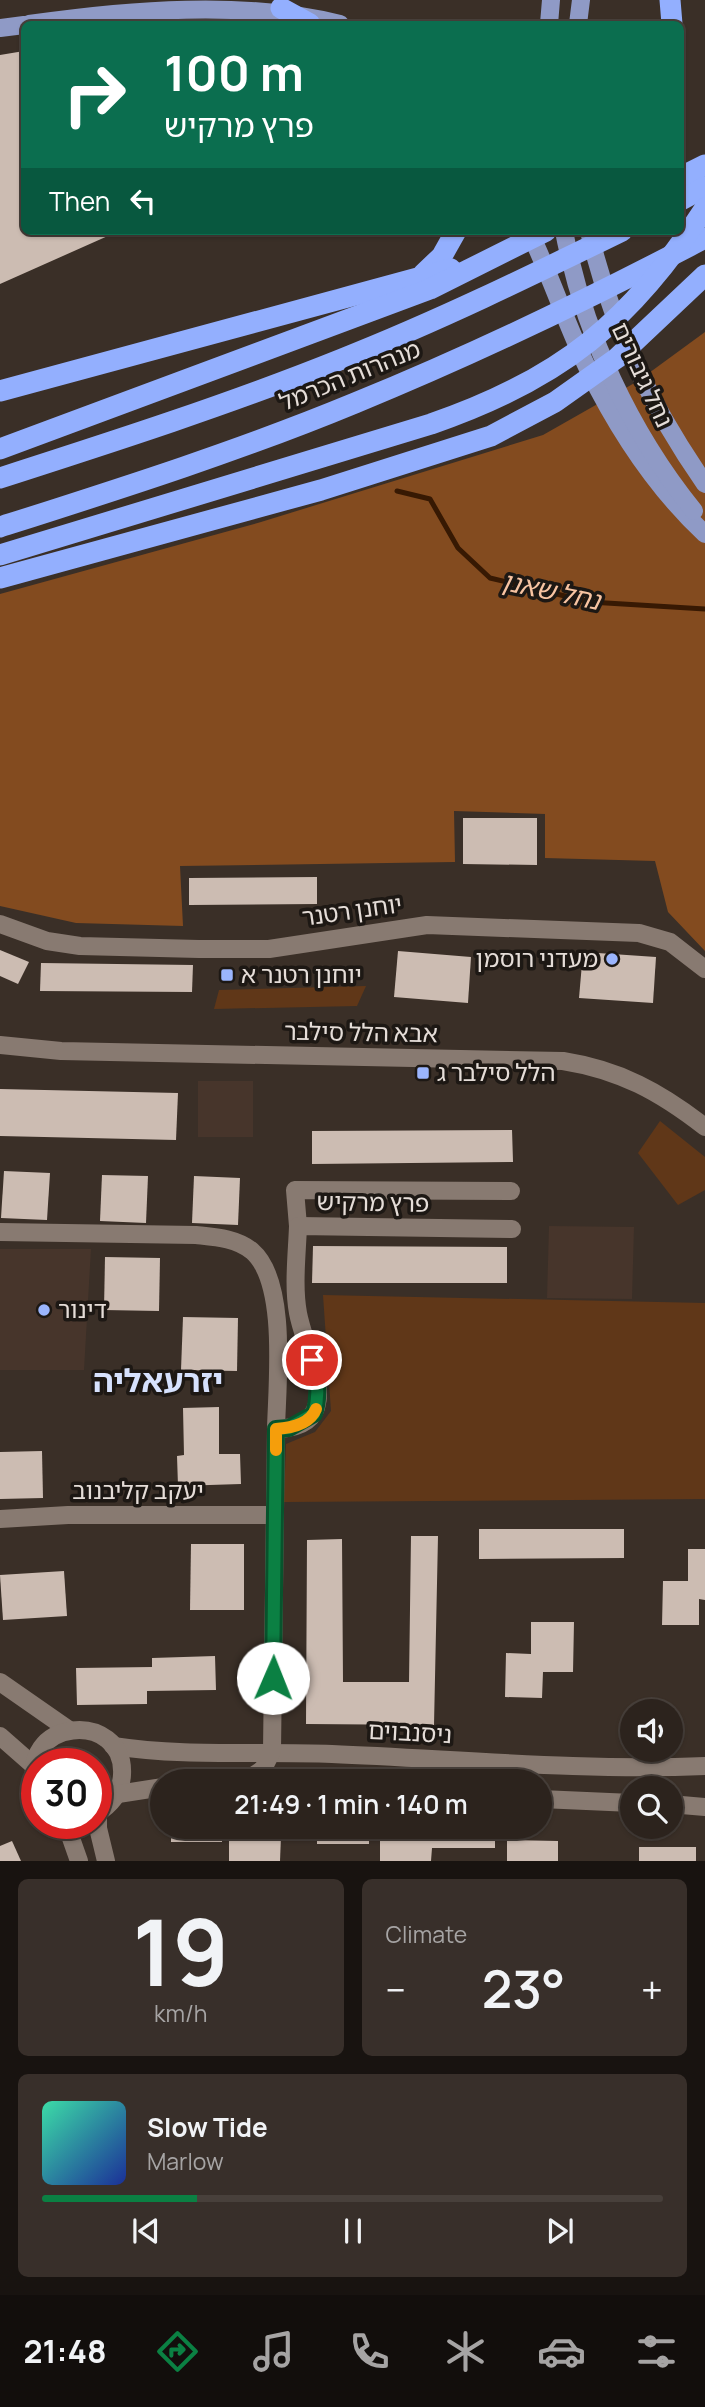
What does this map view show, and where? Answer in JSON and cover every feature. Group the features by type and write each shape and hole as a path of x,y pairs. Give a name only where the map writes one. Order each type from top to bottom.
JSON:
{"highway":[{"path":"670,0 673,21"},
{"path":"673,21 676,0"},
{"path":"281,8 305,21"},
{"path":"684,175 705,164"},
{"path":"684,198 705,187"},
{"path":"0,555 419,428 475,409 521,387 605,331 658,275 705,208"},
{"path":"304,338 431,268 442,256 454,235"},
{"path":"0,449 430,289 538,235"},
{"path":"0,391 454,268 550,235"},
{"name":"מנהרות הכרמל","path":"0,478 165,425 344,359 438,319 614,235"},
{"name":"מנהרות הכרמל","path":"0,527 180,469 354,404 481,349 705,238"},
{"path":"0,578 321,490 491,436 555,402 617,358 705,275"}],"main road":[{"path":"549,21 551,0"},
{"path":"578,21 581,0"},
{"path":"60,21 199,4 241,3 281,8 333,21"},
{"path":"0,28 21,26"},
{"path":"531,235 588,369 619,424 676,506 705,534"},
{"name":"נחל גיבורים","path":"563,235 586,310 632,417 655,456 705,525"},
{"name":"נחל גיבורים","path":"590,235 608,297 638,374 674,439 705,484"}],"street":[{"name":"יוחנן רטנר","path":"0,924 47,941 80,946 199,949 269,949 427,925 639,933 670,942 705,969"},
{"name":"אבא הלל סילבר","path":"0,1045 61,1051 563,1061 596,1066 633,1079 657,1091 705,1127"},
{"path":"298,1226 295,1190 511,1191"},
{"name":"פרץ מרקיש","path":"276,1429 302,1423 314,1414 318,1400 318,1383 297,1311 298,1226 512,1229"},
{"path":"0,1232 228,1238 251,1250 266,1267 275,1295 276,1429 272,1751 264,1769"},
{"name":"יעקב קליבנוב","path":"0,1519 68,1515 275,1515"},
{"path":"0,1682 69,1730 46,1742 43,1748"},
{"name":"ניסנבוים","path":"69,1730 93,1731 113,1746 147,1751 272,1751 671,1768 705,1766"},
{"path":"0,1736 21,1754"},
{"path":"113,1746 122,1769 118,1794"},
{"path":"671,1768 705,1755"},
{"path":"112,1800 118,1794 150,1789"},
{"path":"552,1799 620,1802"},
{"path":"683,1805 705,1807"},
{"path":"71,1839 79,1861"},
{"path":"100,1839 106,1861"}],"shaded area":[{"path":"705,332 705,951 668,912 655,861 545,858 545,814 454,811 455,862 180,866 183,926 76,923 0,906 0,594 261,522 543,435 638,381"},
{"path":"366,986 357,1006 214,1009 219,990"},
{"path":"198,1081 253,1081 253,1137 198,1137"},
{"path":"660,1121 705,1157 705,1190 678,1205 638,1153"},
{"path":"549,1226 634,1227 632,1299 547,1298"},
{"name":"דינור","path":"0,1249 91,1249 84,1370 0,1370"},
{"path":"323,1295 705,1303 705,1499 284,1502 286,1444 315,1432 331,1411"}],"building":[{"path":"21,52 21,235 110,235 0,284 0,55"},
{"path":"463,818 537,818 537,865 463,864"},
{"path":"317,877 317,904 189,905 189,878"},
{"path":"0,950 29,962 18,984 0,976"},
{"path":"398,951 471,957 468,1003 394,997"},
{"path":"583,952 656,957 653,1003 579,998"},
{"path":"41,963 193,965 192,992 40,991"},
{"path":"0,1089 178,1093 176,1140 0,1136"},
{"path":"512,1130 513,1162 312,1164 312,1131"},
{"path":"4,1171 50,1173 47,1220 1,1218"},
{"path":"102,1175 148,1176 146,1223 100,1221"},
{"path":"194,1176 240,1178 238,1225 192,1223"},
{"path":"313,1246 507,1247 507,1283 312,1283"},
{"path":"105,1257 160,1258 159,1311 104,1310"},
{"path":"183,1317 238,1318 237,1371 181,1370"},
{"path":"219,1407 219,1454 240,1454 241,1484 178,1486 177,1456 184,1455 183,1408"},
{"path":"42,1451 43,1498 0,1499 0,1452"},
{"path":"479,1529 624,1529 624,1558 479,1559"},
{"path":"411,1536 438,1536 434,1725 306,1724 307,1540 342,1539 343,1682 409,1682"},
{"path":"191,1544 244,1544 244,1610 190,1610"},
{"path":"688,1549 705,1549 705,1600 699,1599 699,1625 662,1625 663,1581 688,1581"},
{"path":"64,1571 67,1616 3,1620 0,1575"},
{"path":"531,1622 574,1622 573,1672 543,1672 542,1698 505,1697 506,1653 531,1654"},
{"path":"215,1656 216,1690 147,1691 147,1704 77,1705 76,1668 152,1667 152,1658"},
{"path":"171,1839 222,1839 222,1842 171,1842"},
{"path":"229,1839 281,1839 280,1861 229,1861"},
{"path":"317,1839 369,1839 369,1844 317,1844"},
{"path":"380,1839 495,1839 495,1848 432,1848 431,1861 380,1861"},
{"path":"507,1840 558,1841 558,1861 507,1861"},
{"path":"12,1841 21,1861 0,1861 0,1846"},
{"path":"639,1847 696,1847 696,1861 639,1861"}],"waterway":[{"name":"נחל שאנן","path":"397,491 430,499 458,548 490,578 590,602 705,609"}],"slow traffic":[{"path":"276,1450 276,1429 302,1423 314,1414 316,1409"}],"place":[{"name":"מעדני רוסמן","path":"612,959"},
{"name":"יוחנן רטנר א","path":"227,975"},
{"name":"הלל סילבר ג","path":"423,1073"},
{"name":"דינור","path":"44,1310"}],"district":[{"name":"יזרעאליה","path":"158,1381"}],"route":[{"path":"273,1678 276,1429 302,1423 314,1414 318,1400 318,1383 312,1360"}]}
